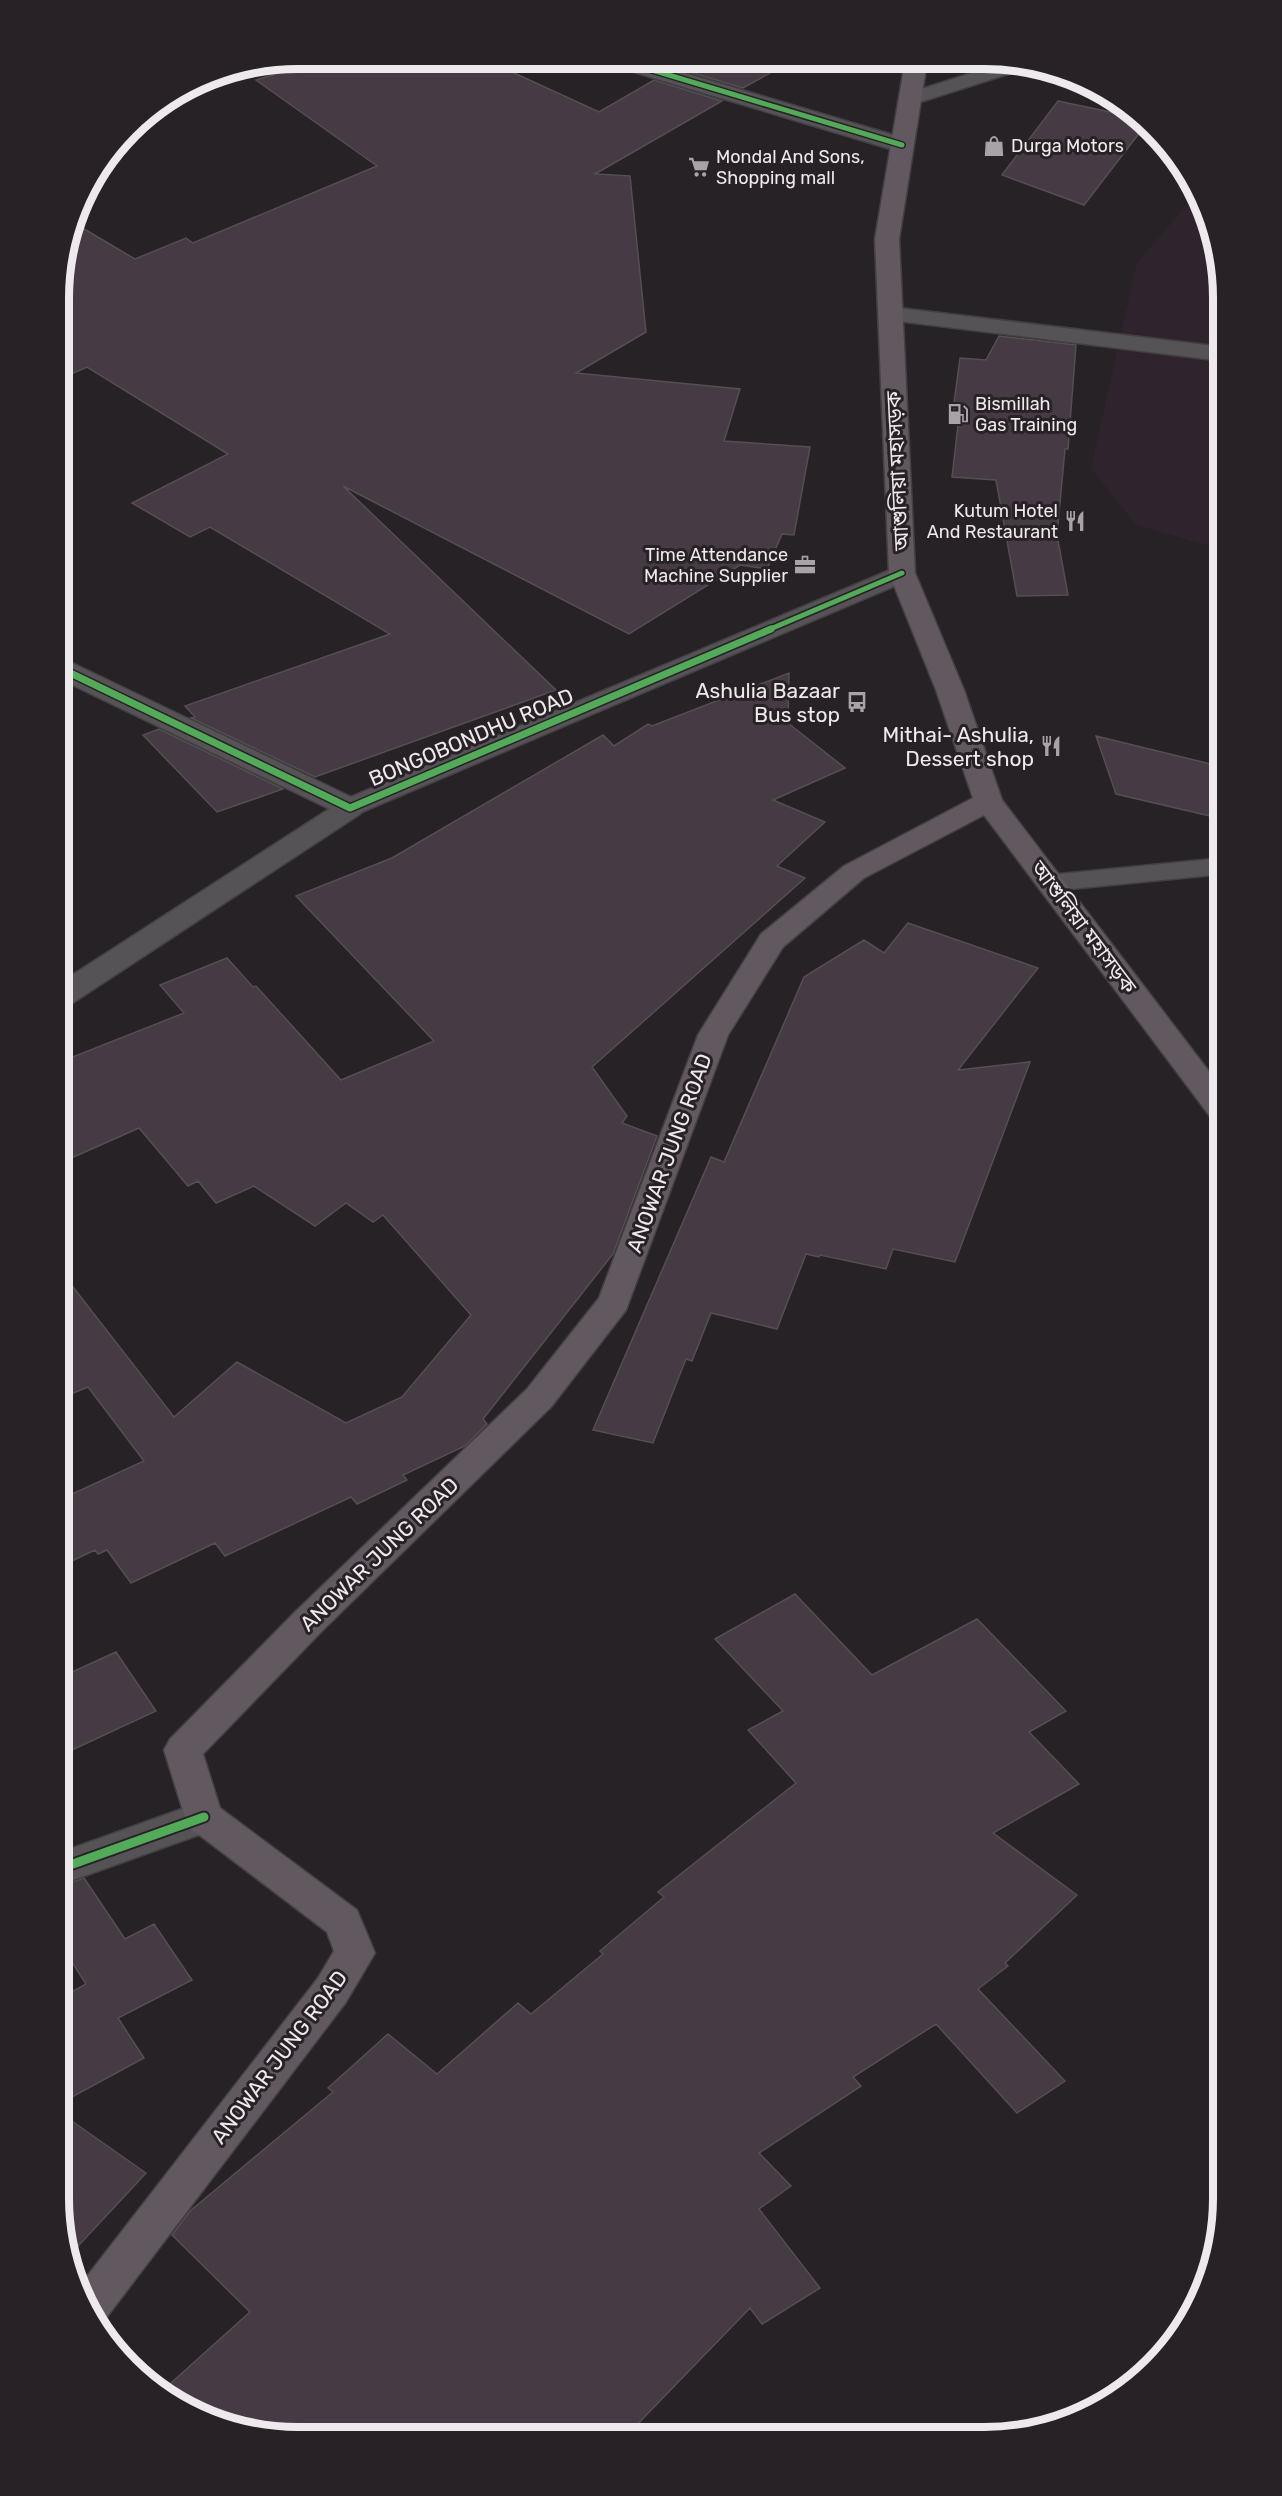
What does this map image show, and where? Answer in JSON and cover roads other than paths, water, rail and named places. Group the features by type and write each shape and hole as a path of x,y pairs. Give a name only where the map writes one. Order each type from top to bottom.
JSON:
{"highway":[{"name":"আশুলিয়া মহাসড়ক","path":"914,69 887,239 902,573 950,690 988,801 1213,1099"},
{"name":"ANOWAR JUNG ROAD","path":"94,2301 332,1990 355,1953 343,1922 204,1817 183,1750 309,1621 539,1398 614,1302 713,1035 772,941 854,872 988,801"}],"street":[{"path":"652,69 902,145"},
{"name":"BONGOBONDHU ROAD","path":"69,672 350,808 902,573"},
{"path":"69,991 350,808"},
{"path":"69,1865 204,1817"}],"lane":[{"path":"910,99 1003,69"},
{"path":"890,314 1213,353"},
{"path":"1050,883 1213,867"}],"place":[{"name":"Durga Motors","path":"994,146"},
{"name":"Mondal And Sons, Shopping mall","path":"699,167"},
{"name":"Bismillah Gas Training","path":"958,414"},
{"name":"Kutum Hotel And Restaurant","path":"1075,521"},
{"name":"Time Attendance Machine Supplier","path":"805,565"},
{"name":"Ashulia Bazaar Bus stop","path":"857,702"},
{"name":"Mithai- Ashulia, Dessert shop","path":"1051,746"}]}
